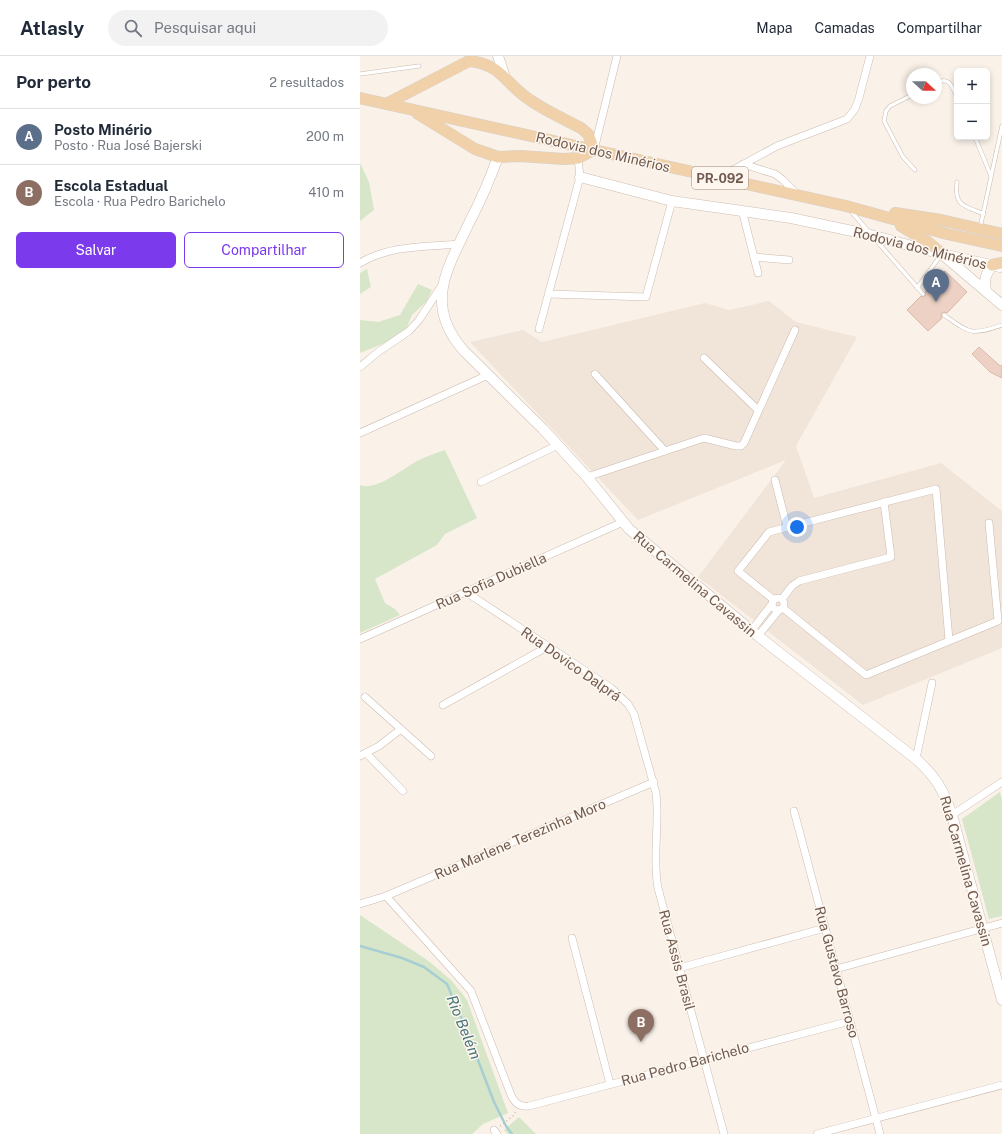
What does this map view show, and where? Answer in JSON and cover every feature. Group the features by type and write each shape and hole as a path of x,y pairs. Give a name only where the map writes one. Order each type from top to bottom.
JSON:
{"main road":[{"path":"498,56 505,77"},
{"path":"386,104 474,58 498,70 511,85 530,100 581,128 588,134 594,150 578,158 558,159 520,156 498,157 470,146 410,109"},
{"name":"Rodovia dos Minérios","path":"360,98 799,195 846,206 947,234 1002,246"},
{"name":"Rua Carmelina Cavassin","path":"498,157 484,192 449,265 442,285 441,298 443,311 450,333 463,350 558,445 633,532 754,634 916,759 935,777 942,789 952,815 1002,1000"},
{"name":"Rodovia dos Minérios","path":"580,177 672,201 791,218 871,234 942,254 999,266"},
{"name":"Rodovia dos Minérios","path":"846,206 941,220 1002,234"},
{"path":"879,215 918,235 1002,305"},
{"path":"942,254 942,246 947,234 958,224"},
{"path":"986,291 985,281 987,274 999,266"}],"street":[{"path":"594,150 617,56"},
{"path":"720,177 777,146 847,119 855,110 870,56"},
{"path":"539,330 580,177 578,158"},
{"path":"743,164 774,174 784,180 799,195"},
{"path":"549,294 646,297 672,201"},
{"path":"742,210 758,273"},
{"path":"360,263 389,250 459,244"},
{"path":"754,257 788,260"},
{"path":"360,367 408,331 419,320 442,285"},
{"path":"587,477 704,438 741,446 744,443 795,330"},
{"path":"704,358 758,410"},
{"path":"595,374 665,451"},
{"path":"360,433 488,375"},
{"path":"481,482 558,445"},
{"path":"775,480 787,527"},
{"path":"949,640 936,489 771,531 766,534 738,571 773,602 773,608 780,609 866,675 998,620 989,523"},
{"path":"754,634 780,609 784,602 782,600 792,586 799,581 891,557 884,502"},
{"name":"Rua Sofia Dubiella","path":"360,639 623,522"},
{"name":"Rua Dovico Dalprá","path":"466,592 611,688 628,704 637,722 654,782"},
{"path":"754,634 773,602 777,598 782,600"},
{"path":"443,705 547,647"},
{"path":"916,759 932,683"},
{"path":"365,697 430,756"},
{"path":"401,729 390,739 363,755 403,791"},
{"name":"Rua Marlene Terezinha Moro","path":"360,904 386,896 654,782"},
{"name":"Rua Assis Brasil","path":"654,782 658,804 655,875 724,1134"},
{"path":"952,815 1002,782"},
{"name":"Rua Gustavo Barroso","path":"794,811 880,1134"},
{"name":"Rua Pedro Barichelo","path":"386,896 471,991 511,1095 520,1106 529,1106 850,1021"},
{"path":"836,968 1002,924"},
{"path":"679,968 825,928"},
{"path":"572,938 610,1084"},
{"path":"817,1134 1002,1085"}],"lane":[{"path":"360,74 419,66"},
{"path":"942,80 947,81 952,85 954,90"},
{"path":"906,98 890,106 886,112 884,121 904,157 915,170"},
{"path":"980,229 1002,126"},
{"path":"977,140 991,177"},
{"path":"957,182 956,191 958,200 964,206 984,214"},
{"path":"846,206 923,294"},
{"path":"917,288 942,254"},
{"path":"944,315 966,330 974,332 984,332 1002,325"}],"path":[{"path":"496,1130 513,1116"}],"shaded area":[{"path":"769,301 796,322 857,337 796,446 814,498 941,463 1002,511 1002,648 863,705 698,577 786,460 638,520 470,342 523,330 542,342 705,303 729,310"}],"green space":[{"path":"360,163 369,182 374,210 360,221"},
{"path":"367,269 371,287 360,294 360,273"},
{"path":"418,284 432,290 426,302 412,315 406,329 392,340 360,353 360,320 378,322 400,315"},
{"path":"445,450 477,518 445,534 437,545 375,579 385,603 395,609 400,615 360,633 360,485 367,486 382,482 419,460"},
{"path":"1000,792 1002,800 1002,916 989,919 962,819"},
{"path":"360,915 430,962 452,981 467,1000 508,1113 483,1124 472,1134 360,1134"},
{"path":"519,1117 536,1134 508,1134 504,1130"}],"building":[{"path":"945,271 967,292 947,313 942,313 942,318 928,331 907,310 921,296 925,296 925,292"},
{"path":"979,347 1002,366 1002,378 990,372 972,354"}],"waterway":[{"name":"Rio Belém","path":"360,946 402,958 424,967 447,984 494,1102 506,1126 512,1134"}],"place":[{"name":"Posto Minério","path":"936,302"},
{"name":"Escola Estadual","path":"641,1042"}]}
